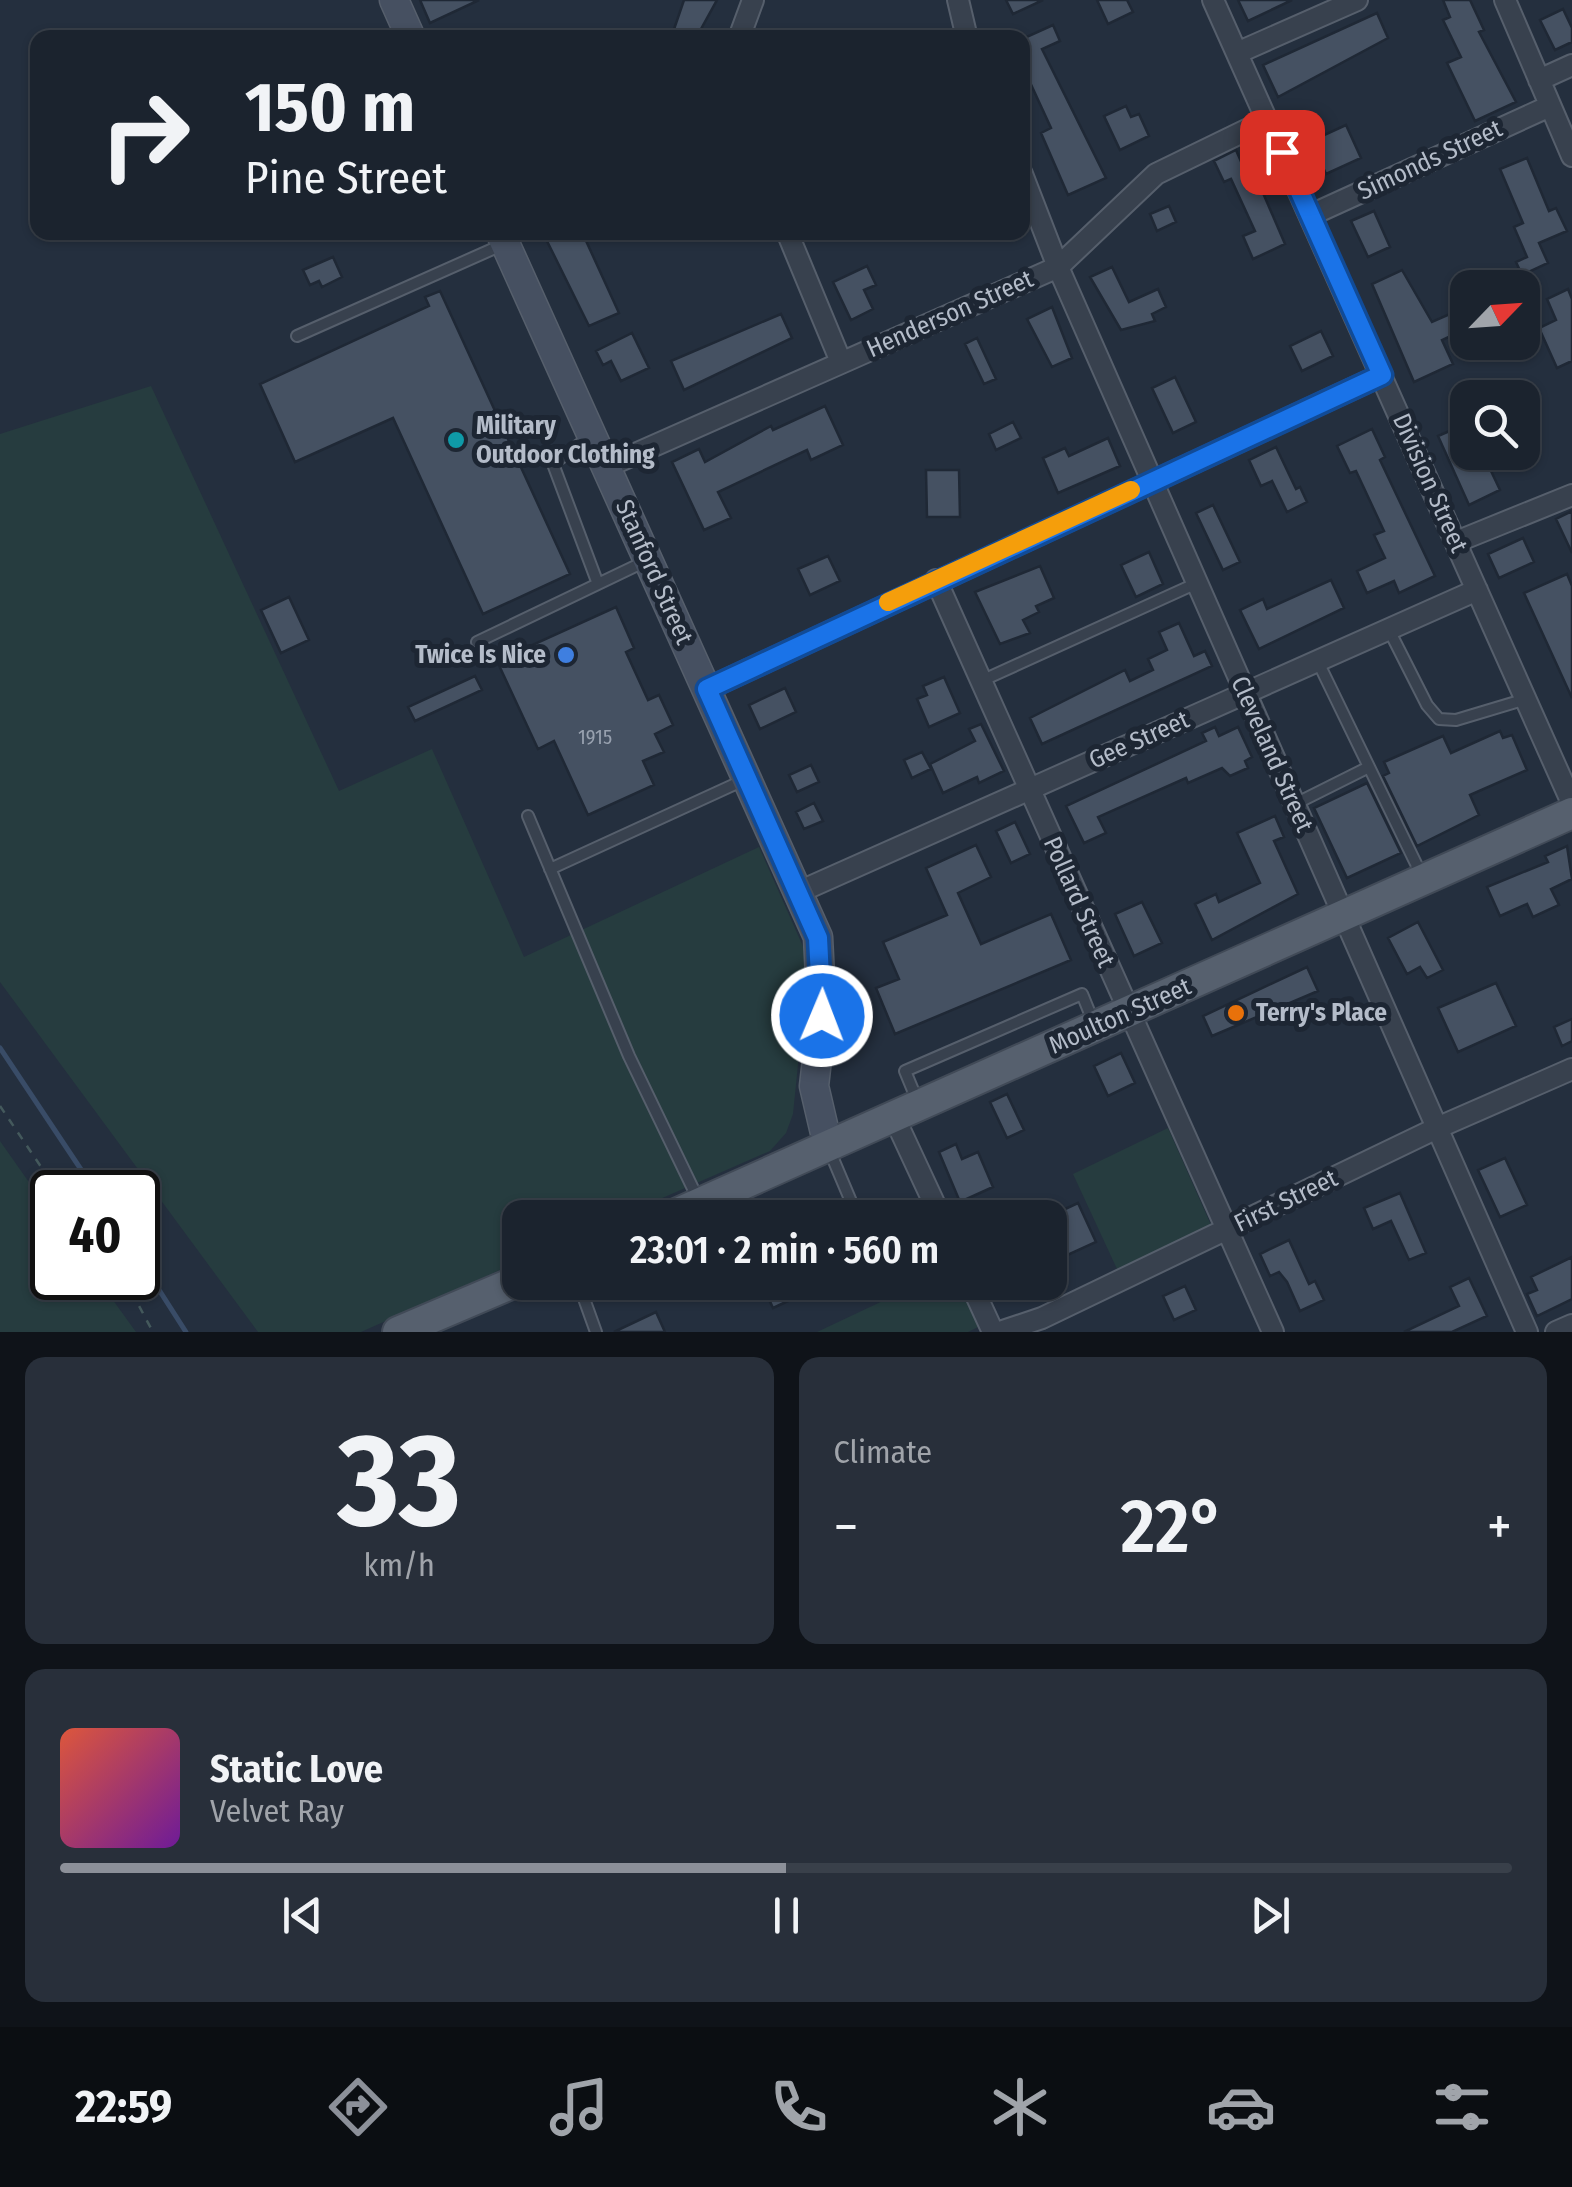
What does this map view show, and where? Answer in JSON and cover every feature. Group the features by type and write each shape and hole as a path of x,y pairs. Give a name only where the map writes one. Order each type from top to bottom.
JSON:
{"main road":[{"name":"Moulton Street","path":"707,1200 1572,814"},
{"path":"398,1332 502,1288"}],"street":[{"path":"394,0 408,30"},
{"path":"742,30 753,0"},
{"path":"958,0 966,30"},
{"name":"Division Street","path":"1213,0 1526,699 1565,771 1572,803"},
{"path":"1237,53 1357,0"},
{"path":"1506,0 1572,156"},
{"path":"1539,80 1572,64"},
{"name":"Simonds Street","path":"1310,216 1550,106"},
{"name":"Henderson Street","path":"606,468 1058,266 1156,174 1267,120"},
{"name":"Cleveland Street","path":"1030,194 1244,693 1527,1332"},
{"name":"Stanford Street","path":"503,240 818,938 822,968 814,1086 828,1146"},
{"path":"790,240 841,362"},
{"path":"707,689 1382,375"},
{"path":"1456,542 1572,494"},
{"name":"Pollard Street","path":"936,580 1273,1332"},
{"name":"Gee Street","path":"800,891 1477,590"},
{"name":"First Street","path":"996,1332 1042,1318 1436,1128 1572,1069"},
{"path":"907,1111 934,1200"},
{"path":"979,1300 996,1332"},
{"path":"1556,1332 1572,1324"}],"lane":[{"path":"297,336 498,240"},
{"path":"592,435 553,464 598,584"},
{"path":"477,642 648,560"},
{"path":"980,681 1197,583"},
{"path":"1388,630 1427,705 1440,719 1456,720 1526,699"},
{"path":"1318,661 1424,880"},
{"path":"1294,804 1370,767"},
{"path":"550,869 748,778"},
{"path":"528,816 628,1056 699,1200"},
{"path":"828,1146 850,1200"},
{"path":"584,1300 596,1332"}],"path":[{"path":"0,1106 43,1170"},
{"path":"136,1300 153,1332"}],"green space":[{"path":"151,386 339,791 432,749 524,957 759,847 805,951 807,976 793,1114 786,1133 770,1151 658,1200 502,1200 502,1269 361,1332 258,1332 160,1199 160,1170 139,1170 0,982 0,434"},
{"path":"1168,1128 1211,1225 1117,1269 1073,1174"},
{"path":"0,1141 30,1184 30,1300 113,1300 136,1332 0,1332"},
{"path":"885,1300 967,1300 980,1326 968,1332 817,1332"}],"building":[{"path":"420,0 479,0 430,23"},
{"path":"684,0 717,0 700,30 674,30"},
{"path":"1006,0 1043,0 1013,14"},
{"path":"1097,0 1127,0 1133,12 1108,24"},
{"path":"1238,0 1292,0 1248,21"},
{"path":"1443,0 1470,0 1484,30 1479,32 1516,102 1475,121 1447,63 1461,57 1443,20 1450,17"},
{"path":"1563,9 1572,28 1572,42 1555,50 1540,20"},
{"path":"1377,13 1388,38 1278,97 1263,65"},
{"path":"1053,25 1060,41 1042,49 1106,178 1068,195 1041,133 1051,128 1030,82 1030,35"},
{"path":"1126,106 1131,117 1139,114 1149,136 1120,150 1104,116"},
{"path":"1346,125 1361,158 1326,174 1311,141"},
{"path":"1236,150 1253,189 1260,186 1285,244 1253,259 1243,236 1255,231 1231,179 1224,182 1214,161"},
{"path":"1527,158 1549,211 1556,208 1567,231 1539,243 1548,263 1533,270 1520,270 1516,262 1527,257 1514,227 1523,223 1500,169"},
{"path":"1169,206 1176,222 1157,231 1150,214"},
{"path":"1374,211 1390,247 1368,257 1351,221"},
{"path":"546,240 586,240 619,313 589,326"},
{"path":"333,257 342,277 322,287 319,281 310,285 303,270"},
{"path":"867,266 876,285 864,290 873,309 851,320 833,282"},
{"path":"1112,267 1129,302 1158,289 1166,307 1152,314 1155,321 1121,330 1090,277"},
{"path":"1402,270 1432,322 1450,314 1450,336 1442,340 1453,364 1414,382 1372,284"},
{"path":"1568,289 1572,299 1572,361 1557,368 1540,330 1556,320 1547,299"},
{"name":"Military Outdoor Clothing","path":"440,291 570,574 483,614 393,418 295,462 260,384 429,306 425,297"},
{"path":"1052,307 1072,358 1052,367 1027,319"},
{"path":"781,314 792,338 684,390 671,361"},
{"path":"1321,331 1333,356 1302,371 1290,346"},
{"path":"632,333 649,368 621,381 611,361 603,365 596,351"},
{"path":"977,338 996,379 984,384 965,344"},
{"path":"1175,377 1196,422 1173,433 1152,388"},
{"path":"825,406 843,445 811,460 807,450 718,492 731,518 704,530 672,462 699,449 705,462 771,426 773,430"},
{"path":"1013,422 1021,438 996,450 989,434"},
{"path":"1372,429 1385,457 1380,460 1435,576 1399,593 1394,581 1367,593 1357,571 1385,558 1374,535 1384,531 1356,471 1350,473 1337,446"},
{"path":"1450,431 1450,463 1438,436"},
{"path":"1108,438 1120,466 1058,493 1043,458 1065,448 1069,456"},
{"path":"1276,447 1296,489 1300,487 1307,502 1287,512 1272,481 1261,486 1249,460"},
{"path":"926,470 959,470 960,517 927,517"},
{"path":"1453,470 1491,470 1500,490 1469,505"},
{"path":"1213,505 1240,562 1223,570 1196,513"},
{"path":"1572,511 1572,553 1556,519"},
{"path":"1523,538 1534,562 1499,578 1488,554"},
{"path":"1149,552 1163,584 1136,597 1121,565"},
{"path":"828,556 840,581 810,595 798,569"},
{"path":"1040,566 1054,598 1036,606 1039,612 1023,620 1030,633 1000,644 975,592"},
{"path":"1567,574 1572,586 1572,698 1524,593"},
{"path":"1331,580 1344,608 1259,649 1240,610 1263,599 1267,609"},
{"path":"289,597 309,640 281,653 261,610"},
{"path":"616,607 634,648 626,652 648,700 659,695 673,725 655,734 664,752 643,761 654,785 588,815 554,741 538,749 497,661"},
{"path":"1179,623 1194,656 1205,651 1212,666 1042,744 1030,718 1125,670 1130,681 1153,670 1148,659 1167,650 1159,632"},
{"path":"475,676 482,690 415,721 408,707"},
{"path":"944,677 960,713 929,727 917,699 927,695 923,686"},
{"path":"785,688 796,712 760,729 749,705"},
{"path":"981,724 1004,771 979,783 977,777 943,793 930,764 975,741 969,729"},
{"path":"1215,727 1219,736 1238,727 1252,757 1245,761 1248,768 1230,776 1222,768 1188,783 1186,778 1098,817 1106,833 1084,843 1066,806 1206,741 1202,733"},
{"path":"1500,731 1503,738 1512,735 1527,770 1470,795 1479,815 1417,846 1383,776 1389,773 1384,762 1443,736 1451,753"},
{"path":"922,752 931,769 912,778 904,760"},
{"path":"811,765 819,782 797,792 789,775"},
{"path":"1367,783 1401,853 1347,878 1314,808"},
{"path":"814,803 823,821 804,829 796,812"},
{"path":"1275,816 1284,837 1274,841 1298,894 1212,940 1195,904 1216,894 1219,902 1260,883 1237,833"},
{"path":"1015,822 1030,854 1011,863 996,831"},
{"path":"976,845 991,877 958,893 981,944 1051,914 1071,960 895,1034 876,988 899,979 883,942 947,915 926,868"},
{"path":"1567,846 1572,879 1551,889 1559,905 1533,917 1527,904 1500,916 1487,887 1548,862 1545,856"},
{"path":"1142,902 1162,943 1134,956 1115,914"},
{"path":"1418,922 1443,970 1427,978 1420,967 1407,974 1388,938"},
{"path":"1307,967 1318,991 1212,1036 1203,1016"},
{"path":"1496,983 1516,1026 1458,1052 1438,1008"},
{"path":"1572,1019 1572,1041 1562,1046 1554,1027"},
{"path":"1121,1053 1135,1083 1108,1096 1094,1066"},
{"path":"1007,1094 1024,1130 1007,1138 990,1102"},
{"path":"956,1144 962,1159 978,1152 993,1187 959,1200 939,1152"},
{"path":"1505,1158 1527,1205 1500,1217 1478,1170"},
{"path":"1400,1193 1426,1253 1409,1260 1391,1221 1373,1229 1364,1208"},
{"path":"1078,1203 1096,1242 1067,1255 1067,1208"},
{"path":"1289,1240 1309,1284 1315,1281 1324,1300 1300,1311 1287,1282 1279,1272 1270,1276 1260,1254"},
{"path":"1572,1257 1572,1299 1537,1316 1527,1294 1537,1290 1531,1277"},
{"path":"1469,1278 1487,1316 1452,1332 1404,1332 1459,1306 1450,1287"},
{"path":"1185,1286 1196,1310 1174,1320 1163,1296"},
{"path":"769,1300 790,1300 773,1308"},
{"path":"656,1312 665,1332 614,1332"}],"waterway":[{"path":"0,1048 81,1170"},
{"path":"160,1291 186,1332"}],"slow traffic":[{"path":"888,602 1131,490"}],"place":[{"name":"Military Outdoor Clothing","path":"456,440"},
{"name":"Twice Is Nice","path":"566,655"},
{"name":"Terry's Place","path":"1236,1013"}],"route":[{"path":"822,1016 818,938 707,689 874,608 1382,375 1282,152"}]}
